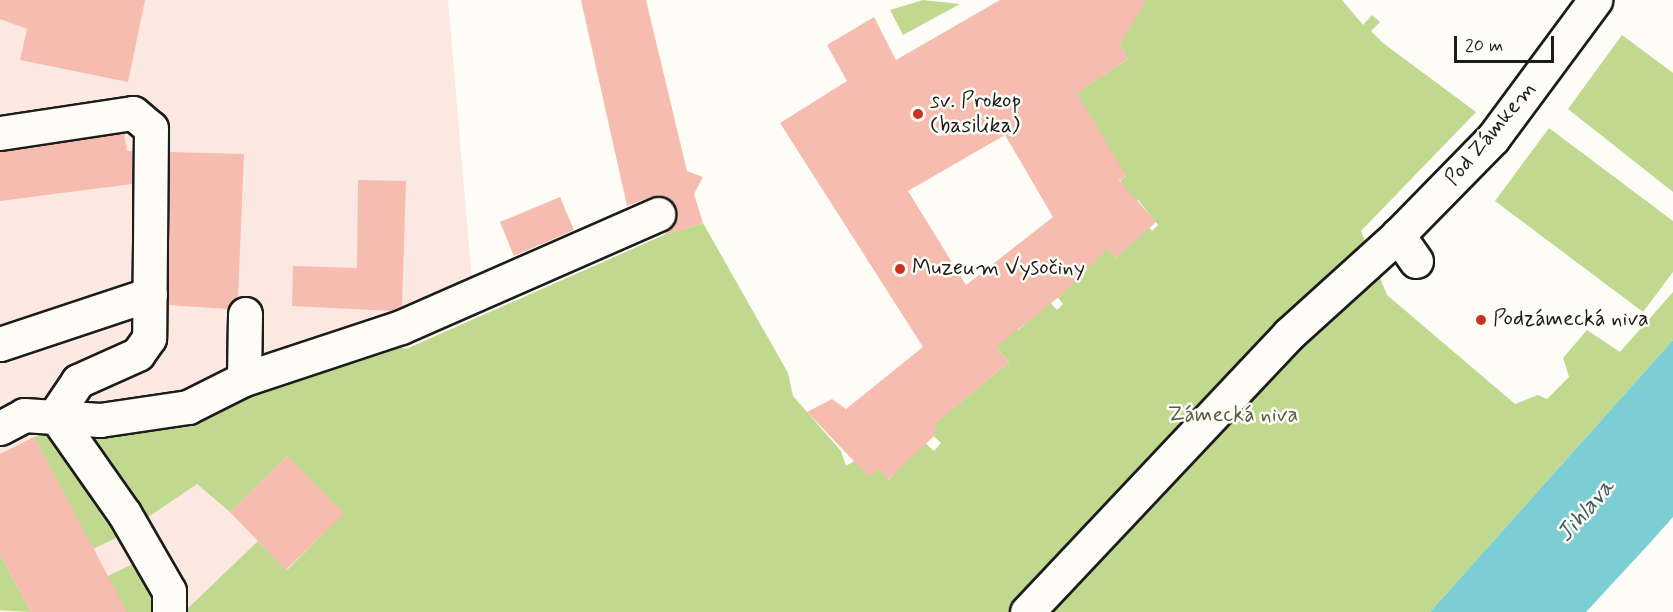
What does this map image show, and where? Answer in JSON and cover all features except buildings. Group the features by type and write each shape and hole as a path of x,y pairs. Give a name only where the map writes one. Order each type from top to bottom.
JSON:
{"street":[{"name":"Pod Zámkem","path":"1028,612 1289,334 1407,248 1493,138 1595,0"},
{"path":"0,133 133,113 151,128 149,338 138,354 78,381 55,415"},
{"path":"0,428 24,415 55,415 100,420 188,407 244,379 402,327 658,214"},
{"path":"0,344 150,294"},
{"path":"244,379 245,314"},
{"path":"55,415 124,513 169,591 169,612"}],"shaded area":[{"path":"0,0 448,0 475,317 409,346 344,514 234,612 0,612"}],"green space":[{"path":"923,0 960,4 903,35 890,10"},
{"name":"Zámecká niva","path":"1128,0 1342,0 1363,25 1372,15 1380,22 1371,31 1383,43 1476,112 1361,231 1387,295 1515,404 1538,395 1547,399 1569,377 1563,358 1587,330 1620,352 1673,292 1673,340 1430,612 184,612 258,541 287,570 343,514 287,456 230,512 197,484 148,517 81,425 392,344 406,349 664,235 703,223 788,373 793,396 841,451 846,466 854,461 880,469 889,480 919,437 934,451 941,443 927,430 1009,362 981,330 1003,312 1018,330 1024,325 1035,286 1057,310 1063,304 1043,280 1087,270 1096,237 1116,258 1132,208 1152,231 1158,225 1138,200 1134,203 1120,180 1126,176 1070,97 1128,59 1114,35 1131,26"},
{"path":"1622,35 1673,73 1673,192 1568,109"},
{"path":"1549,128 1673,221 1673,272 1643,312 1495,201"},
{"path":"49,431 122,535 93,549 34,437"},
{"path":"0,554 31,612 0,610"},
{"path":"137,562 162,602 158,612 115,612 108,576"}],"water":[{"name":"Jihlava","path":"1673,340 1673,517 1649,544 1586,612 1430,612"}],"place":[{"name":"sv. Prokop (basilika)","path":"918,114"},
{"name":"Muzeum Vysočiny","path":"900,269"},
{"name":"Podzámecká niva","path":"1481,320"}]}
